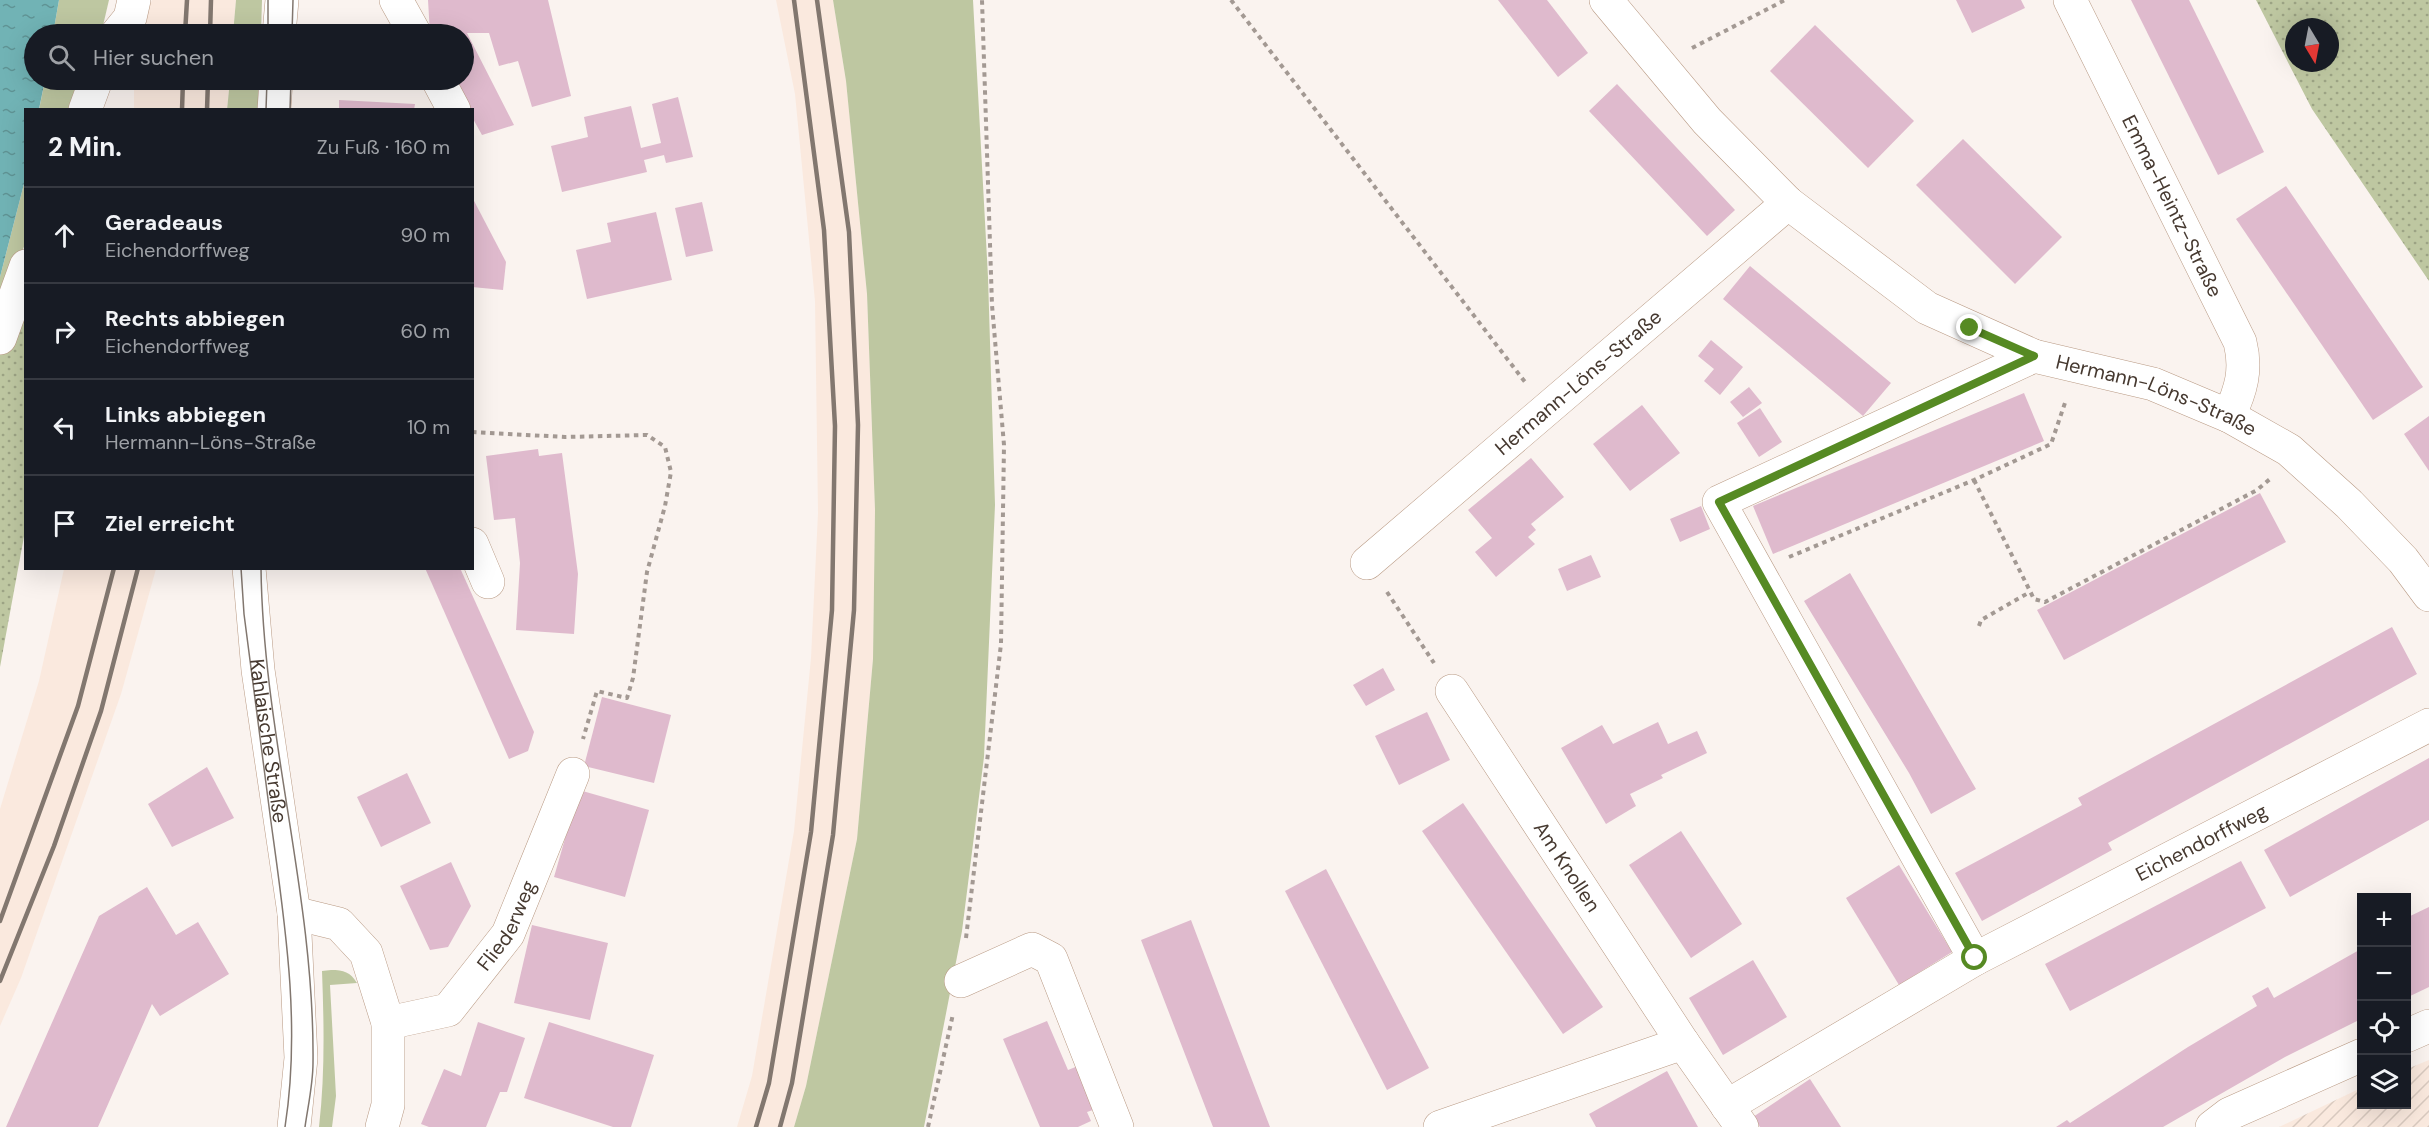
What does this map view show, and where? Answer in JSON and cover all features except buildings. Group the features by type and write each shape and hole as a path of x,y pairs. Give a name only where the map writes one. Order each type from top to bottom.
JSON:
{"street":[{"path":"113,24 117,0"},
{"path":"125,24 130,18 134,0"},
{"path":"280,24 282,0"},
{"path":"396,0 409,24"},
{"name":"Hermann-Löns-Straße","path":"1606,0 1707,121 1788,203 1927,308 2034,356 2153,384 2229,416 2289,450 2349,504 2403,560 2429,596"},
{"name":"Emma-Heintz-Straße","path":"2070,0 2240,342 2244,356 2242,386 2229,416"},
{"path":"86,108 92,90"},
{"path":"274,108 275,90"},
{"path":"443,90 453,108"},
{"name":"Hermann-Löns-Straße","path":"1367,563 1788,203"},
{"path":"0,338 24,272"},
{"path":"1975,958 1719,502 2034,356"},
{"path":"474,549 488,582"},
{"name":"Kahlaische Straße","path":"249,570 258,670 294,913 301,1058 294,1127"},
{"name":"Am Knollen","path":"1452,691 1683,1042 1735,1116"},
{"name":"Eichendorffweg","path":"1735,1116 1975,958 2429,725"},
{"name":"Fliederweg","path":"388,1023 448,1010 508,934 573,774"},
{"path":"294,913 339,924 366,953 388,1023 388,1105 381,1127"},
{"path":"961,981 1032,950 1051,959 1117,1127"},
{"path":"2411,1034 2429,1026"},
{"path":"1440,1127 1683,1042"},
{"path":"2226,1123 2357,1057"}],"path":[{"path":"928,1127 961,981 1002,644 1004,445 992,305 982,0"},
{"path":"1231,0 1546,410"},
{"path":"1683,52 1785,0"},
{"path":"1757,569 1974,480 2051,444 2069,393"},
{"path":"474,432 565,437 647,435 665,447 671,472 665,506 647,572 633,678 627,698 597,692 573,774"},
{"path":"1974,480 2034,599 2045,602 2258,490 2269,481 2274,473"},
{"path":"1979,626 1981,620 2030,592"},
{"path":"1405,617 1452,691"}],"shaded area":[{"path":"152,0 236,0 234,24 140,24"},
{"path":"776,0 833,0 846,81 867,294 875,510 873,659 857,839 806,1086 794,1127 737,1127 752,1076 794,831 811,658 818,513 815,301 795,94"},
{"path":"134,90 229,90 227,108 134,108"},
{"path":"64,570 156,570 121,694 21,978 0,1026 0,809 39,681"},
{"path":"2429,1060 2429,1127 2279,1127 2357,1090 2357,1109 2411,1109 2411,1067"}],"green space":[{"path":"59,0 109,0 103,24 55,24"},
{"path":"236,0 262,0 261,24 234,24"},
{"path":"833,0 973,0 988,277 995,505 984,757 962,931 924,1127 794,1127 806,1086 857,839 873,659 875,510 867,294 846,81"},
{"path":"2256,0 2429,0 2429,281 2312,109 2293,72 2339,72 2339,18 2285,18 2285,56"},
{"path":"43,90 83,90 76,108 39,108"},
{"path":"229,90 259,90 258,108 227,108"},
{"path":"24,184 24,247 6,295 0,294 0,277"},
{"path":"0,294 24,299 24,536 0,667"},
{"path":"322,971 346,972 357,983 330,985 336,1096 332,1127 319,1127 324,1049"}],"water":[{"path":"0,0 59,0 55,24 24,24 24,90 43,90 39,108 24,108 24,184 0,277"}],"tram line":[{"path":"268,0 268,24"},
{"path":"292,24 293,0"},
{"path":"266,108 267,90"},
{"path":"290,108 291,90"},
{"path":"241,570 244,614 289,974 292,1051 285,1127"},
{"path":"261,570 270,692 298,877 311,1001 313,1071 305,1127"}],"railway":[{"path":"186,24 187,0"},
{"path":"210,24 211,0"},
{"path":"756,1127 769,1083 811,832 832,610 835,426 824,230 794,0"},
{"path":"780,1127 792,1083 833,835 854,610 858,425 849,232 817,0"},
{"path":"182,108 183,90"},
{"path":"207,108 208,90"},
{"path":"0,921 78,706 113,570"},
{"path":"0,981 54,846 101,711 137,570"}],"route":[{"path":"1970,328 2034,356 1719,502 1975,958"}]}
